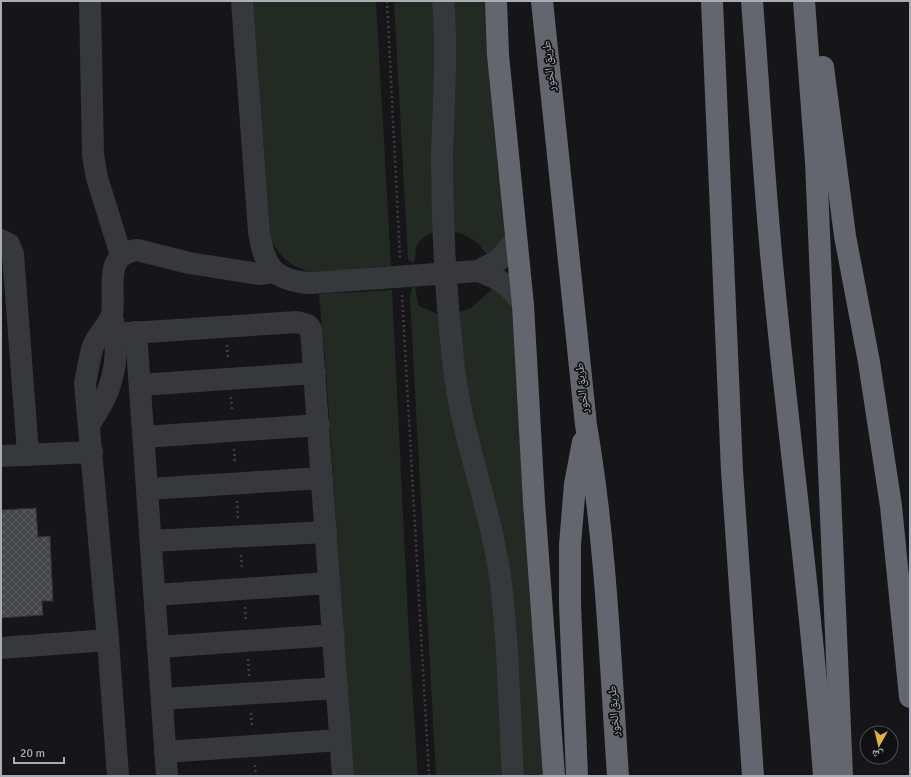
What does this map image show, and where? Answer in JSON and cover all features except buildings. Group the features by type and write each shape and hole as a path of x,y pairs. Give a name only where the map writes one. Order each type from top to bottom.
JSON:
{"highway":[{"path":"496,1 498,56 523,305 534,502 554,776"},
{"name":"طريق الخور","path":"542,1 586,425 596,484 603,545 618,776"},
{"path":"712,1 732,471 753,776"},
{"path":"752,1 773,274 805,557 818,689 824,776"},
{"path":"804,1 816,170 842,776"},
{"path":"815,1 844,236 869,362 891,506 910,697"},
{"path":"576,776 570,605 570,545 576,484 586,425"}],"street":[{"path":"90,1 93,155 97,178 121,255"},
{"path":"242,1 259,232 265,258 273,272 286,279 303,282 400,277 478,270 498,260 516,239"},
{"path":"443,1 446,49 442,157 445,273 454,371 465,426 490,522 501,584 513,776"},
{"path":"1,240 9,244 13,254 28,453"},
{"path":"167,776 140,385 121,327 111,289 114,268 121,255 129,251 137,250 189,263 259,274 273,272"},
{"path":"478,270 505,283 514,291 523,305"},
{"path":"121,327 304,323 311,329 343,776"},
{"path":"118,776 90,424 109,389 121,327"},
{"path":"140,385 315,373"},
{"path":"144,437 319,425"},
{"path":"1,456 28,453 92,452"},
{"path":"148,489 322,478"},
{"path":"151,541 326,532"},
{"path":"155,595 329,583"},
{"path":"158,647 334,635"},
{"path":"1,648 108,640"},
{"path":"162,699 337,688"},
{"path":"165,752 340,740"}],"path":[{"path":"387,1 400,277 429,776"}],"shaded area":[{"path":"253,1 376,1 391,266 312,272 293,265 283,257 271,241"},
{"path":"394,1 438,1 438,231 421,239 416,248 415,257 412,263 408,259"},
{"path":"449,1 487,1 506,242 487,255 475,241 465,235 446,230"},
{"path":"412,287 415,287 419,306 439,315 495,585 507,776 436,776 410,299"},
{"path":"492,289 497,289 510,305 514,314 547,776 517,776 453,315 472,307"},
{"path":"392,290 409,638 418,776 353,776 326,371 319,294"}]}
